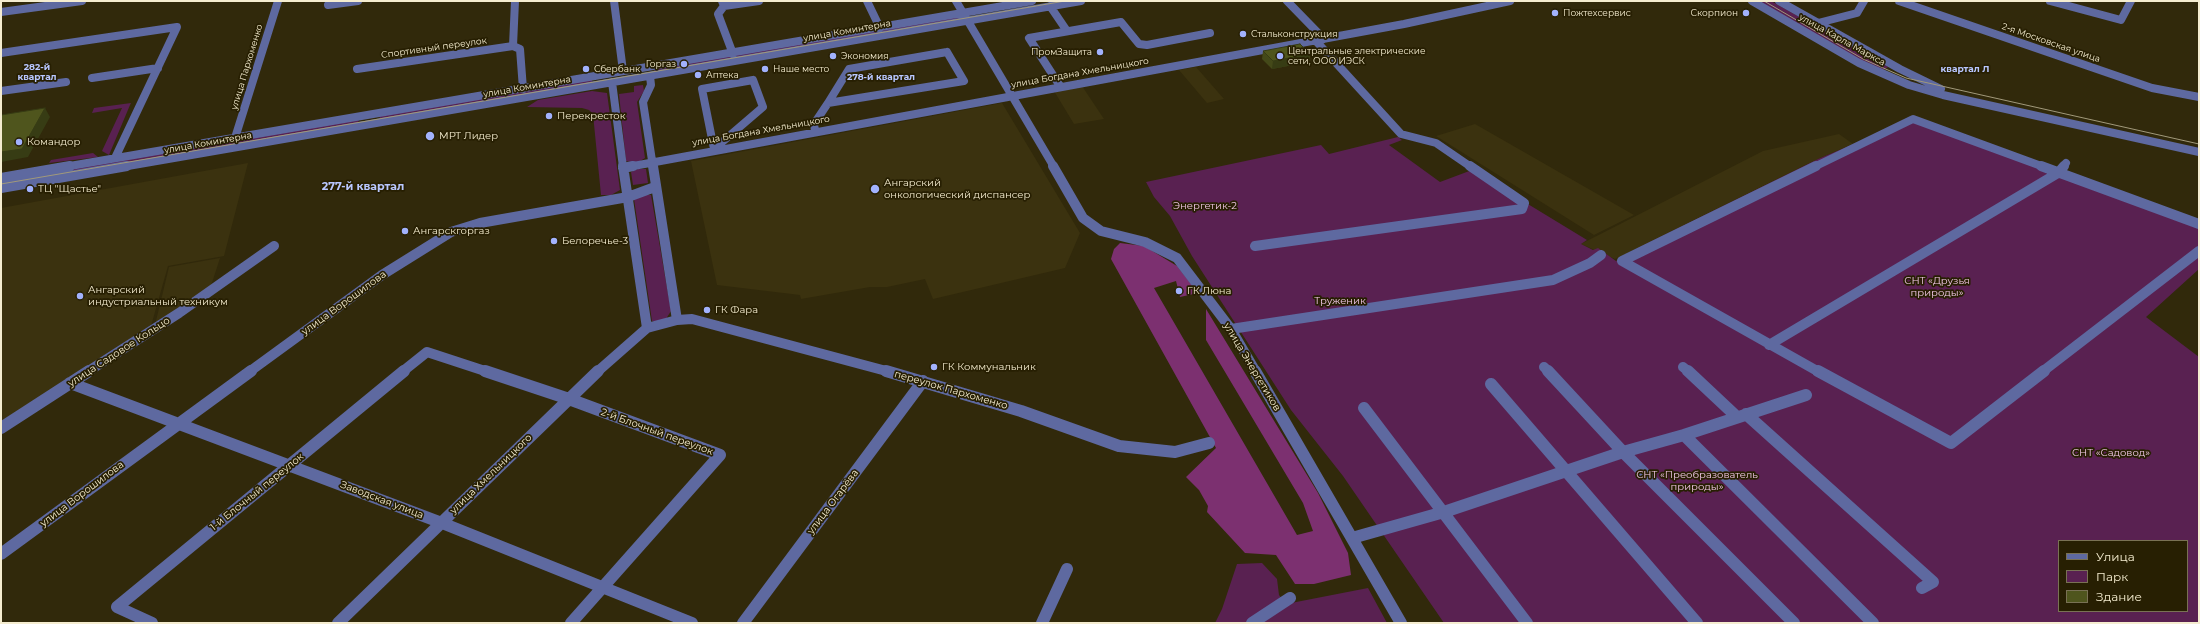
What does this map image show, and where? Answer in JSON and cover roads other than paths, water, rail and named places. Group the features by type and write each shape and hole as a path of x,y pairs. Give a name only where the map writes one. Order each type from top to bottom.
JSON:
{"street":[{"path":"1,12 82,1"},
{"name":"улица Пархоменко","path":"235,138 278,1"},
{"path":"328,5 358,1"},
{"path":"515,1 513,46 520,49 523,88"},
{"path":"614,1 623,71"},
{"path":"732,54 718,14 723,4 759,1"},
{"path":"867,1 880,28"},
{"name":"улица Энергетиков","path":"956,1 1013,95 1084,218 1101,231 1145,242 1177,258 1231,329 1401,623"},
{"name":"улица Коминтерна","path":"1,178 623,71 732,54 1032,1"},
{"name":"улица Коминтерна","path":"2,190 1081,1"},
{"path":"1287,1 1324,39"},
{"name":"улица Богдана Хмельницкого","path":"622,168 714,149 1404,24 1510,1"},
{"name":"улица Карла Маркса","path":"1752,1 1870,68 1919,88 2199,152"},
{"name":"улица Карла Маркса","path":"1779,1 1878,57 1935,87 1973,101"},
{"path":"1818,23 1857,13 1864,1"},
{"name":"2-я Московская улица","path":"1899,1 2152,88 2199,97"},
{"path":"2050,1 2121,20 2131,1"},
{"path":"1050,6 1067,31"},
{"path":"1060,86 1029,38 1121,22 1139,44 1147,45 1210,33"},
{"path":"1,53 177,27 115,158"},
{"path":"1255,246 1522,208 1524,203 1436,143 1401,134 1315,40"},
{"name":"Спортивный переулок","path":"357,69 513,46"},
{"path":"815,131 814,124 849,69 947,52 964,81 828,103"},
{"path":"1870,68 1885,72 1891,70 1888,65 1878,57"},
{"path":"92,78 158,68"},
{"path":"623,71 650,76 651,85 643,102 655,187 678,320"},
{"path":"623,71 612,82 622,168 628,197 647,328"},
{"path":"753,80 762,107 714,149 702,89 753,80"},
{"path":"1,91 66,82"},
{"path":"370,125 372,115"},
{"path":"2199,224 1913,119 1622,261 1769,345 1951,443 2199,251"},
{"path":"1769,345 2058,173 2066,163"},
{"name":"улица Ворошилова","path":"1,554 176,424 382,275 451,232 495,220 628,197 655,187"},
{"name":"улица Садовое Кольцо","path":"1,428 179,313 274,246"},
{"path":"1231,329 1553,280 1590,263 1601,255"},
{"name":"переулок Пархоменко","path":"647,328 678,320 692,319 923,382 1021,411 1120,446 1175,452 1209,443"},
{"name":"улица Хмельницкого","path":"338,623 569,399 647,328"},
{"name":"2-й Блочный переулок","path":"427,352 569,399 720,455 571,623"},
{"name":"1-й Блочный переулок","path":"152,623 117,607 427,352"},
{"path":"1544,367 1623,452 1794,623"},
{"path":"1683,367 1742,416 1933,582 1922,588"},
{"name":"улица Огарёва","path":"743,623 923,382"},
{"name":"Заводская улица","path":"70,383 442,523 692,623"},
{"path":"1491,384 1697,623"},
{"path":"1352,538 1444,512 1623,452 1684,435 1806,394"},
{"path":"1364,408 1527,623"},
{"path":"1684,435 1873,623"},
{"path":"1042,623 1067,569"},
{"path":"1252,623 1290,598"}],"tram line":[{"path":"1,184 1065,1"},
{"path":"1764,1 1863,59 1906,78 2199,144"}],"place":[{"name":"Пожтехсервис","path":"1555,13"},
{"name":"Скорпион","path":"1746,13"},
{"name":"Стальконструкция","path":"1243,34"},
{"name":"ПромЗащита","path":"1100,52"},
{"name":"Экономия","path":"833,56"},
{"name":"Центральные электрические сети, ООО ИЭСК","path":"1280,56"},
{"name":"Горгаз","path":"684,64"},
{"name":"Сбербанк","path":"586,69"},
{"name":"Наше место","path":"765,69"},
{"name":"Аптека","path":"698,75"},
{"name":"Перекресток","path":"549,116"},
{"name":"МРТ Лидер","path":"430,136"},
{"name":"Командор","path":"19,142"},
{"name":"ТЦ \"Щастье\"","path":"30,189"},
{"name":"Ангарский онкологический диспансер","path":"875,189"},
{"name":"Ангарскгоргаз","path":"405,231"},
{"name":"Белоречье-3","path":"554,241"},
{"name":"ГК Люна","path":"1179,291"},
{"name":"Ангарский индустриальный техникум","path":"80,296"},
{"name":"ГК Фара","path":"707,310"},
{"name":"ГК Коммунальник","path":"934,367"}],"district":[{"name":"квартал Л","path":"1965,69"},
{"name":"282-й квартал","path":"37,72"},
{"name":"278-й квартал","path":"881,77"},
{"name":"277-й квартал","path":"363,187"}],"park label":[{"name":"Энергетик-2","path":"1205,206"},
{"name":"СНТ «Друзья природы»","path":"1937,286"},
{"name":"Труженик","path":"1340,301"},
{"name":"СНТ «Садовод»","path":"2111,453"},
{"name":"СНТ «Преобразователь природы»","path":"1697,480"}]}
